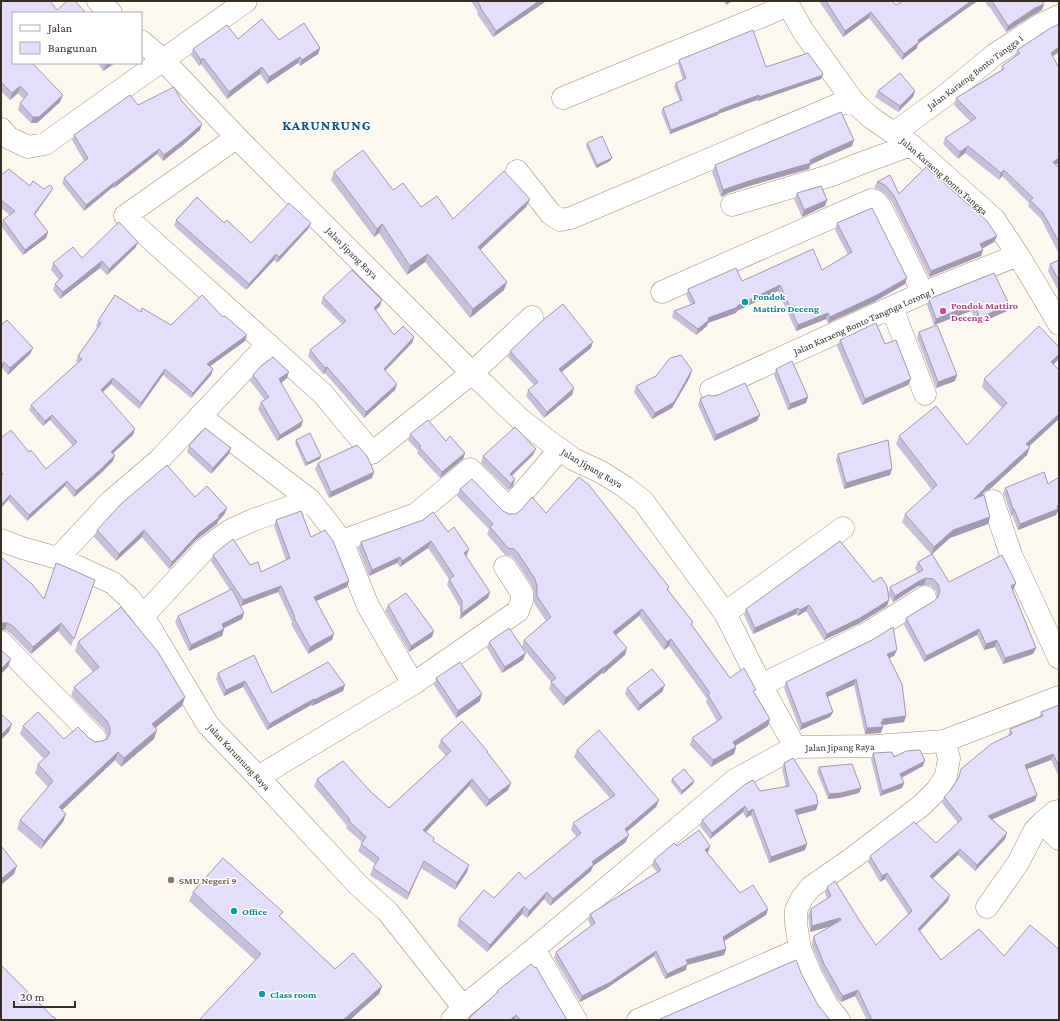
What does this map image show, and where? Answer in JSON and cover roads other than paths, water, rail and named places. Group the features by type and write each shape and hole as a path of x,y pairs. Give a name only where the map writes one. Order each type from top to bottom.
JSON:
{"street":[{"path":"98,1 110,12"},
{"path":"1,129 9,138 28,146 45,144 246,1"},
{"path":"563,98 765,16 787,3"},
{"name":"Jalan Karaeng Bonto Tangga","path":"787,3 803,31 853,101 870,117 902,139 994,219 1018,255 1059,324"},
{"name":"Jalan Karaeng Bonto Tangga 1","path":"732,206 832,175 859,164 902,139 946,95 994,56 1040,25 1059,16"},
{"name":"Jalan Jipang Raya","path":"142,42 163,60 236,138 520,419 573,459 601,472 625,487 643,501 725,613 795,748 876,746 944,741 1059,697"},
{"path":"517,171 551,214 560,220 571,218 837,105 853,101"},
{"path":"236,138 125,216 323,394 372,453 472,373 532,317"},
{"path":"662,292 871,200 875,201 881,208 923,293"},
{"name":"Jalan Karaeng Bonto Tangnga Lorong 1","path":"711,390 923,293 1018,255"},
{"path":"892,308 925,394"},
{"path":"58,558 111,501 159,460 268,344"},
{"path":"200,416 310,500 342,541 368,606 413,684"},
{"path":"342,541 416,514 470,469 509,508 560,449"},
{"path":"143,616 205,549 230,531 253,520 310,500"},
{"path":"993,501 1012,555 1059,658"},
{"path":"725,613 843,528"},
{"name":"Jalan Karunrung Raya","path":"1,540 22,548 58,558 113,583 129,598 143,616 208,725 358,885 388,912 457,1013"},
{"path":"258,777 413,684 518,611 522,600 522,593 505,567"},
{"path":"761,685 864,635 924,597"},
{"path":"1,642 95,738"},
{"path":"839,1020 827,1005 811,975 800,949 796,924 796,910 802,898 811,887 854,857 922,805 937,790 946,776 949,758 944,741"},
{"path":"457,1013 735,780 795,748"},
{"path":"987,907 1018,863 1034,830 1055,812 1059,811"},
{"path":"1042,823 1059,839"},
{"path":"534,949 576,1020"},
{"path":"638,1020 800,949"}],"place":[{"name":"Pondok Mattiro Deceng","path":"745,302"},
{"name":"Pondok Mattiro Deceng 2","path":"943,311"},
{"name":"SMU Negeri 9","path":"171,880"},
{"name":"Office","path":"234,911"},
{"name":"Class room","path":"262,994"}],"district":[{"name":"KARUNRUNG","path":"327,125"}]}
